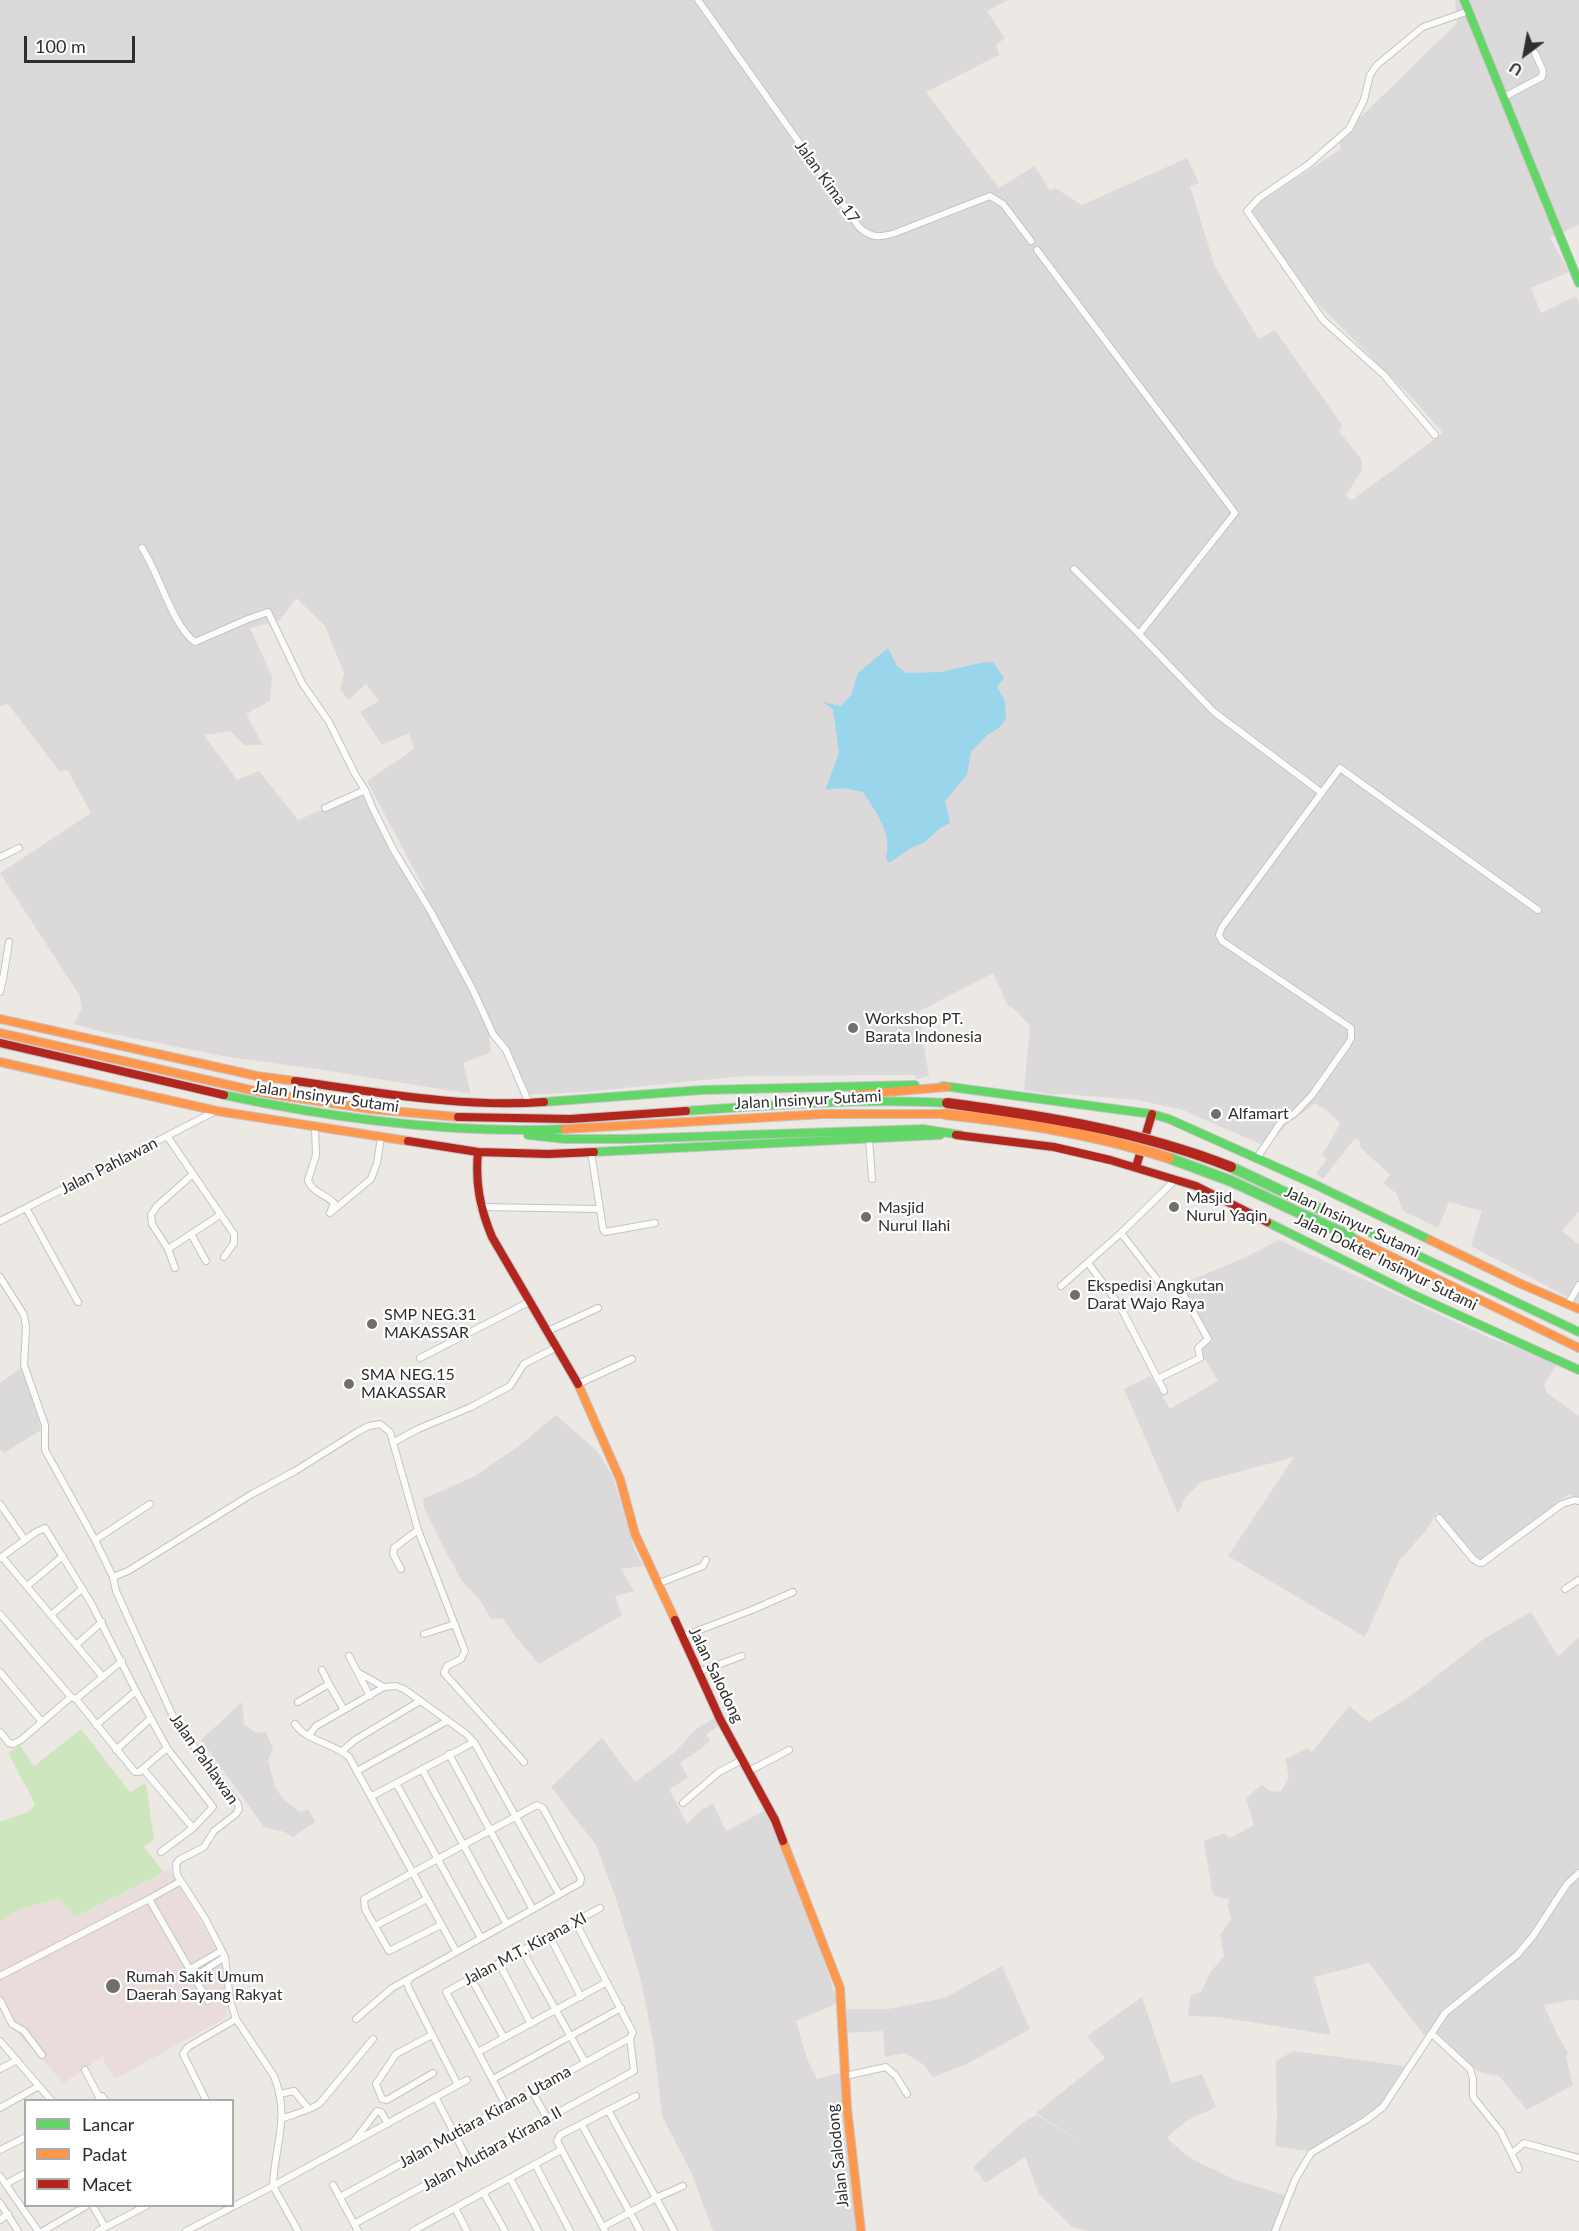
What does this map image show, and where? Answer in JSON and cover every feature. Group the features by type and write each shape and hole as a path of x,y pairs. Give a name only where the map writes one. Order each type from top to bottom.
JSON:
{"main road":[{"path":"1464,0 1579,283"},
{"path":"0,1019 257,1076 416,1098 481,1103 529,1103 702,1090 835,1086 947,1087 1152,1114 1191,1127 1519,1283 1579,1309"},
{"name":"Jalan Insinyur Sutami","path":"0,1033 264,1093 370,1109 473,1118 570,1119 762,1105 892,1100 1076,1122 1149,1140 1219,1162 1579,1332"},
{"name":"Jalan Insinyur Sutami","path":"0,1043 260,1104 367,1121 490,1130 946,1108 1104,1139 1214,1174 1579,1348"},
{"path":"0,1062 217,1111 478,1152 549,1154 961,1135"},
{"path":"762,1105 947,1087"},
{"path":"1136,1167 1152,1114"},
{"path":"490,1130 565,1139 923,1129 961,1135"},
{"name":"Jalan Dokter Insinyur Sutami","path":"961,1135 1054,1147 1136,1167 1209,1191 1414,1295 1579,1370"},
{"name":"Jalan Salodong","path":"478,1152 476,1187 480,1207 498,1250 578,1384 620,1479 635,1534 698,1672 775,1820 840,1988 845,2076 861,2231"}],"street":[{"name":"Jalan Kima 17","path":"698,0 859,227 868,235 882,237 895,233 990,196 1003,204 1031,241"},
{"path":"1435,435 1384,375 1323,320 1247,211 1259,198 1309,164 1349,129 1364,100 1370,75 1377,65 1423,27 1468,11"},
{"path":"1504,98 1542,77 1543,71 1535,53"},
{"path":"1037,250 1235,513 1139,634"},
{"path":"142,548 158,576 185,635 195,642 268,612 302,683 329,722 393,849 431,912 473,990 493,1034 506,1050 529,1103"},
{"path":"1074,569 1214,712 1322,793"},
{"path":"1257,1158 1281,1122 1312,1095 1352,1038 1351,1028 1222,941 1219,935 1222,927 1340,768 1538,910"},
{"path":"325,808 365,790"},
{"path":"0,857 19,848"},
{"path":"0,992 9,942"},
{"name":"Jalan Pahlawan","path":"0,1221 217,1111"},
{"path":"315,1127 316,1155 308,1180 313,1190 334,1203 330,1213 371,1179 377,1163 381,1137"},
{"path":"167,1136 235,1237 234,1243 224,1257"},
{"path":"869,1139 872,1179"},
{"path":"591,1152 605,1232 655,1223"},
{"path":"176,1268 153,1224 151,1215 157,1206 193,1174"},
{"path":"1061,1286 1121,1233 1176,1179"},
{"path":"480,1207 600,1209"},
{"path":"26,1208 78,1302"},
{"path":"168,1249 220,1215"},
{"path":"1121,1233 1159,1282"},
{"path":"191,1234 206,1260"},
{"path":"1088,1263 1120,1306 1164,1391"},
{"name":"Jalan Pahlawan","path":"0,1277 24,1316 26,1327 24,1365 45,1425 45,1450 113,1577 116,1592 176,1723 239,1806 236,1814 214,1831 204,1847 179,1860 176,1869 181,1881"},
{"path":"1568,1304 1579,1285"},
{"path":"1157,1379 1200,1358 1198,1348 1208,1341 1208,1337 1182,1292"},
{"path":"420,1358 529,1302"},
{"path":"548,1332 598,1308"},
{"path":"394,1442 418,1429 471,1407 510,1386 524,1364 556,1347"},
{"path":"578,1384 632,1359"},
{"path":"113,1577 128,1571 252,1494 369,1426 380,1424 386,1428 394,1442 418,1530 465,1653 461,1659 447,1666 444,1671 445,1675 524,1762"},
{"path":"1439,1518 1473,1559 1482,1563 1562,1504 1579,1501"},
{"path":"0,1504 25,1540"},
{"path":"95,1540 150,1504"},
{"path":"103,1677 1,1557 45,1528 102,1622 150,1719 167,1748 213,1808 193,1828 161,1852"},
{"path":"401,1569 393,1550 395,1546 418,1530"},
{"path":"27,1586 63,1556"},
{"path":"657,1584 703,1566 706,1560"},
{"path":"1565,1589 1579,1580"},
{"path":"51,1615 82,1589"},
{"path":"681,1637 793,1592"},
{"path":"0,1614 134,1771 139,1772 167,1748"},
{"path":"76,1645 102,1622"},
{"path":"424,1634 455,1624"},
{"path":"349,1656 370,1696"},
{"path":"698,1672 742,1656"},
{"path":"0,1731 9,1743 13,1744 122,1661"},
{"path":"322,1670 327,1685 344,1710"},
{"path":"0,1672 42,1722"},
{"path":"358,1673 384,1687"},
{"path":"298,1702 327,1685"},
{"path":"309,1735 316,1726 384,1687 394,1685 404,1689 474,1742 559,1894"},
{"path":"96,1725 136,1691"},
{"path":"342,1751 355,1740 420,1701"},
{"path":"116,1750 150,1719"},
{"path":"357,1771 447,1721"},
{"path":"295,1724 300,1731 342,1751 349,1757 456,1951"},
{"path":"372,1796 474,1742"},
{"path":"749,1771 789,1750"},
{"path":"449,1754 532,1908"},
{"path":"683,1803 719,1772 742,1760"},
{"path":"143,1769 193,1828"},
{"path":"422,1769 506,1923"},
{"path":"396,1783 481,1938"},
{"path":"356,2019 384,1994 410,1977 580,1883 582,1878 546,1810 537,1805 364,1899 363,1905 386,1948 392,1951 441,1925"},
{"path":"1275,2231 1294,2180 1311,2153 1383,2108 1445,2013 1517,1954 1533,1936 1567,1884 1579,1873"},
{"path":"0,1976 181,1881 206,1920 223,1954 230,2000 236,2019 274,2076 279,2094 281,2119 273,2187 298,2231"},
{"path":"149,1899 208,2001"},
{"path":"375,1926 427,1899"},
{"name":"Jalan M.T. Kirana XI","path":"478,2052 446,1995 449,1990 600,1908"},
{"path":"575,1921 628,2022 633,2033 630,2038"},
{"path":"549,1935 581,1997"},
{"path":"522,1950 585,2062"},
{"path":"190,1969 223,1954"},
{"path":"195,1976 223,1954"},
{"path":"499,1963 531,2024"},
{"path":"410,1977 408,1986 458,2085"},
{"path":"471,1978 504,2038"},
{"path":"506,2105 478,2052 607,1982"},
{"path":"0,2000 12,2024 24,2031 42,2055"},
{"path":"493,2079 621,2008"},
{"path":"206,2099 183,2054 188,2048 236,2019"},
{"path":"1432,2034 1470,2069 1473,2097 1501,2132 1519,2169"},
{"path":"432,2035 396,2055 376,2084 382,2099 387,2100 433,2073"},
{"name":"Jalan Mutiara Kirana Utama","path":"340,2197 630,2038"},
{"name":"Jalan Mutiara Kirana II","path":"356,2228 547,2118 630,2075 635,2068 630,2038"},
{"path":"281,2119 315,2107 320,2103 373,2039"},
{"path":"0,2041 50,2099"},
{"path":"0,2069 17,2060"},
{"path":"845,2076 886,2067 896,2076 908,2094"},
{"path":"85,2070 102,2099"},
{"path":"234,2207 467,2080"},
{"path":"0,2108 39,2086"},
{"path":"279,2094 294,2091 308,2108"},
{"path":"532,2091 547,2118"},
{"path":"636,2096 558,2138 557,2143 604,2229 630,2212 683,2186"},
{"path":"436,2098 469,2162"},
{"path":"608,2110 674,2231"},
{"path":"352,2143 377,2111 381,2112 388,2124"},
{"path":"582,2125 640,2231"},
{"path":"0,2150 24,2138"},
{"path":"1512,2153 1524,2142 1579,2158"},
{"path":"413,2231 425,2228 454,2208 561,2150"},
{"path":"535,2164 570,2231"},
{"path":"6,2184 24,2174"},
{"path":"0,2176 24,2205"},
{"path":"510,2178 538,2231"},
{"path":"333,2185 356,2228"},
{"path":"483,2192 505,2231"},
{"path":"0,2203 18,2231"},
{"path":"26,2207 38,2231"},
{"path":"43,2231 83,2207"},
{"path":"94,2207 101,2229 142,2207"},
{"path":"186,2231 233,2207"},
{"path":"454,2208 467,2231"},
{"path":"0,2220 8,2214"}],"shaded area":[{"path":"0,0 1008,0 987,11 1005,38 996,45 999,55 926,92 999,188 1035,166 1050,191 1055,188 1082,205 1187,158 1199,183 1190,186 1215,267 1259,339 1275,330 1342,425 1339,431 1361,459 1362,469 1346,496 1352,500 1443,433 1414,400 1311,297 1250,208 1341,149 1338,139 1457,23 1455,0 1579,0 1579,225 1550,238 1569,272 1531,288 1541,313 1576,296 1579,303 1579,1211 1562,1231 1579,1245 1579,1303 1471,1246 1482,1211 1449,1202 1438,1228 1402,1210 1397,1194 1383,1183 1390,1175 1360,1147 1360,1141 1355,1138 1323,1179 1316,1174 1327,1159 1322,1155 1340,1124 1329,1112 1315,1103 1285,1126 1267,1147 1183,1110 1138,1100 1055,1095 1024,1090 1030,1026 1014,1009 1008,1006 993,973 918,1012 929,1076 916,1079 915,1075 745,1076 584,1092 527,1095 496,1037 489,1035 491,1052 463,1063 471,1094 234,1058 107,1033 74,1024 82,1009 80,996 0,873 91,813 67,769 60,772 8,704 0,706","holes":["296,598 325,626 344,673 340,690 349,700 366,684 379,701 360,712 382,745 409,733 414,749 367,781 426,892 422,890 361,793 298,820 259,771 237,780 204,735 230,731 245,745 263,745 246,714 270,701 272,676 250,628 280,620"]},
{"path":"1279,1240 1490,1338 1558,1363 1544,1385 1547,1393 1579,1416 1579,1499 1569,1494 1479,1560 1437,1512 1427,1529 1399,1561 1365,1637 1228,1556 1294,1457 1201,1482 1185,1498 1178,1514 1124,1389 1150,1376 1170,1409 1218,1381 1199,1349 1213,1341 1184,1293 1191,1280 1244,1258"},
{"path":"21,1368 41,1430 4,1453 0,1449 0,1383"},
{"path":"556,1415 598,1452 613,1477 635,1551 643,1566 621,1569 634,1591 615,1596 622,1615 539,1664 503,1618 491,1619 480,1600 462,1581 438,1537 424,1507 423,1499 475,1476 519,1446"},
{"path":"1531,1612 1558,1656 1579,1637 1579,2003 1577,1999 1544,2005 1568,2053 1566,2057 1573,2085 1527,2110 1499,2076 1479,2072 1438,2034 1424,2035 1369,1963 1314,1977 1331,2035 1219,2017 1188,2016 1191,1995 1201,1992 1210,1973 1224,1956 1220,1935 1231,1919 1229,1899 1215,1896 1212,1892 1204,1841 1224,1833 1230,1838 1254,1825 1246,1798 1262,1785 1272,1792 1281,1791 1289,1777 1285,1759 1308,1748 1312,1752 1349,1706 1369,1722 1412,1695 1485,1638"},
{"path":"242,1702 244,1724 256,1733 266,1732 273,1749 268,1760 275,1787 283,1799 299,1811 309,1810 315,1822 293,1837 285,1832 264,1827 201,1740"},
{"path":"716,1717 721,1725 706,1734 710,1740 680,1763 688,1778 669,1789 687,1824 701,1810 713,1804 726,1831 766,1810 811,1921 838,2003 796,2021 807,2059 817,2079 843,2072 858,2231 713,2231 691,2172 662,2116 654,2046 640,1976 616,1899 596,1845 551,1787 602,1738 635,1782 675,1752 696,1729"},
{"name":"Rumah Sakit Umum Daerah Sayang Rakyat","path":"170,1869 214,1945 224,1971 227,2017 115,2079 104,2063 105,2055 64,2083 21,2037 0,2001 0,1921 20,1909 59,1899 75,1917"},
{"path":"1002,1966 1030,2029 965,2065 933,2077 924,2065 905,2053 885,2057 883,2031 845,2033 847,2009 888,2009 945,1998"},
{"path":"1142,1997 1171,2083 1202,2074 1216,2107 1186,2121 1167,2138 1188,2157 1235,2180 1285,2195 1271,2231 1090,2231 1072,2227 1039,2194 1025,2157 986,2183 973,2167 1014,2130 1037,2115 1090,2148 1036,2113 1105,2058 1087,2036"},
{"path":"1294,2051 1404,2066 1386,2100 1308,2151 1275,2146 1276,2061"}],"green space":[{"path":"81,1729 130,1792 146,1783 154,1840 144,1847 164,1872 75,1917 59,1899 20,1909 0,1921 0,1822 30,1811 35,1804 8,1753 20,1745 34,1766"}],"water":[{"path":"888,648 897,666 906,673 941,672 993,662 1004,678 997,687 1005,701 1006,719 971,752 967,775 945,801 950,823 939,829 925,842 911,848 889,863 886,857 888,848 885,831 863,792 844,788 825,790 839,753 833,709 823,702 841,706 851,695 858,673"}],"traffic: fast":[{"path":"1464,0 1579,283"},
{"path":"544,1102 702,1090 915,1085"},
{"path":"943,1086 1152,1114 1169,1119 1314,1184 1430,1240"},
{"path":"224,1095 308,1111 393,1123 479,1129 565,1129"},
{"path":"686,1111 849,1102 947,1103"},
{"path":"528,1135 565,1139 626,1139 923,1129 961,1135"},
{"path":"594,1152 940,1135"},
{"path":"1169,1158 1231,1181 1351,1237"},
{"path":"1231,1167 1356,1226"},
{"path":"1267,1222 1414,1295 1579,1370"},
{"path":"1356,1226 1579,1332"}],"traffic: slow":[{"path":"0,1019 257,1076 295,1081"},
{"path":"0,1033 264,1093 370,1109 458,1117"},
{"path":"0,1062 217,1111 408,1141"},
{"path":"852,1095 947,1087"},
{"path":"565,1129 824,1114 944,1114"},
{"path":"944,1114 1058,1130 1114,1142 1169,1158"},
{"path":"1351,1237 1579,1348"},
{"path":"1430,1240 1579,1309"},
{"path":"578,1384 620,1479 635,1534 675,1620"},
{"path":"783,1841 840,1988 847,2108 861,2231"}],"traffic: jam":[{"path":"0,1043 224,1095"},
{"path":"295,1081 450,1101 544,1102"},
{"path":"947,1103 1091,1126 1197,1154 1231,1167"},
{"path":"458,1117 570,1119 686,1111"},
{"path":"1136,1167 1152,1114"},
{"path":"956,1135 1054,1147 1110,1160 1196,1186 1267,1222"},
{"path":"408,1141 478,1152 549,1154 594,1152"},
{"path":"478,1152 479,1195 492,1237 578,1384"},
{"path":"675,1620 720,1719 775,1820 783,1841"}],"place":[{"name":"Workshop PT. Barata Indonesia","path":"853,1028"},
{"name":"Alfamart","path":"1216,1114"},
{"name":"Masjid Nurul Yaqin","path":"1174,1207"},
{"name":"Masjid Nurul Ilahi","path":"866,1217"},
{"name":"Ekspedisi Angkutan Darat Wajo Raya","path":"1075,1295"},
{"name":"SMP NEG.31 MAKASSAR","path":"372,1324"},
{"name":"SMA NEG.15 MAKASSAR","path":"349,1384"},
{"name":"Rumah Sakit Umum Daerah Sayang Rakyat","path":"113,1986"}]}
